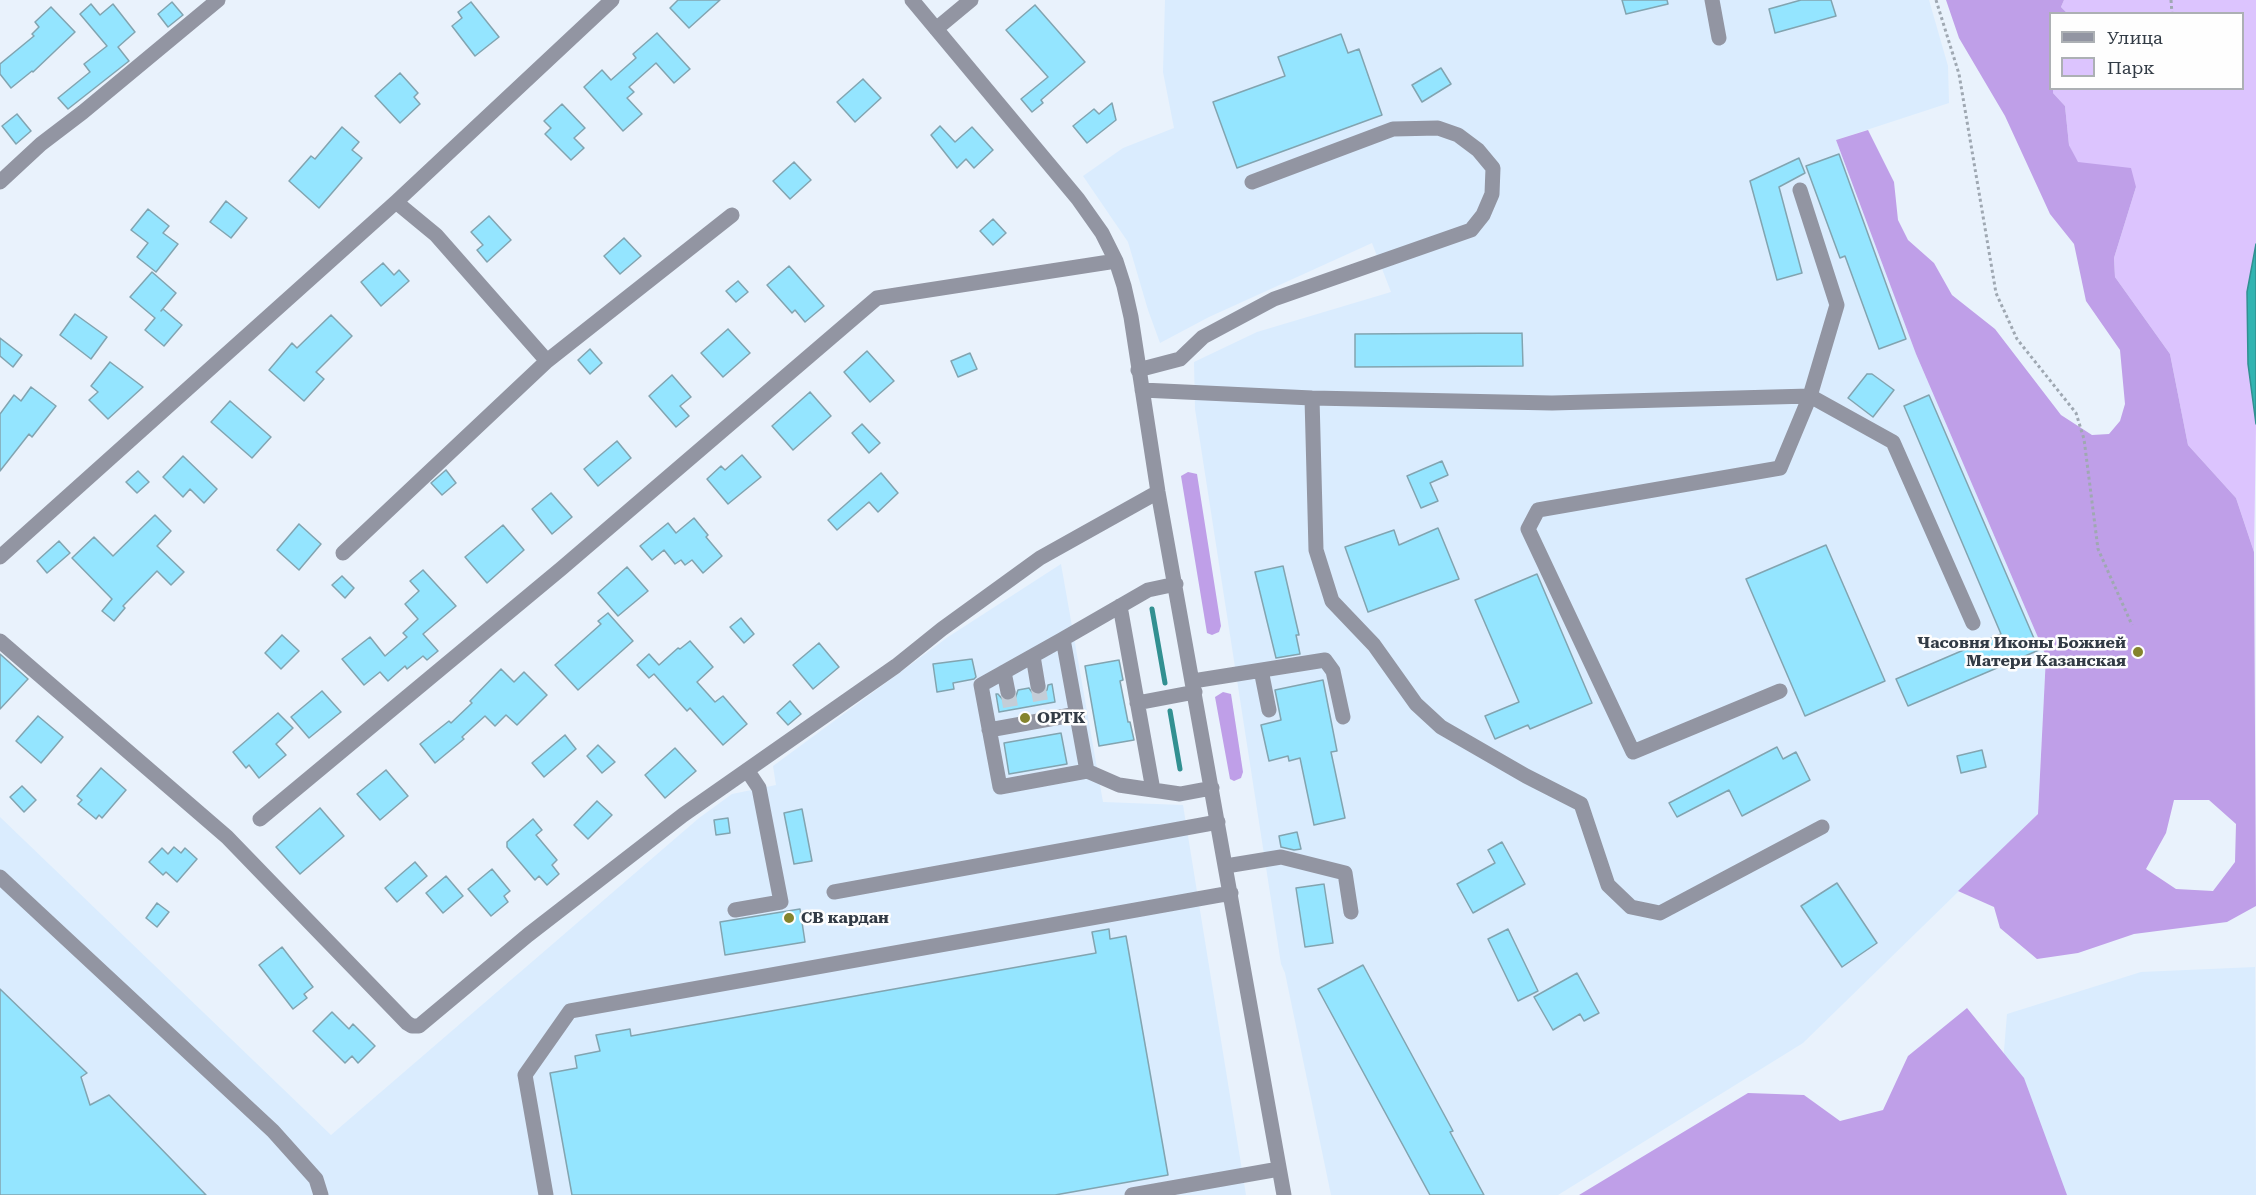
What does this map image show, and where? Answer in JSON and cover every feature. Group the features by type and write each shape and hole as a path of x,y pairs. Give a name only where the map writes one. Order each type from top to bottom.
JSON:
{"street":[{"path":"0,182 40,144 83,112 218,0"},
{"path":"0,557 396,202 612,0"},
{"path":"912,0 1078,199 1102,233 1116,261 1131,317 1158,492 1284,1195"},
{"path":"936,29 971,0"},
{"path":"1712,0 1719,38"},
{"path":"1138,370 1180,359 1203,337 1274,299 1471,230 1484,215 1492,194 1493,168 1478,150 1458,135 1438,128 1393,129 1252,182"},
{"path":"1780,691 1633,752 1528,530 1538,510 1779,468 1810,396 1837,305 1800,190"},
{"path":"396,202 436,235 547,361"},
{"path":"343,553 547,361 732,215"},
{"path":"260,819 562,568 877,298 1116,261"},
{"path":"1142,390 1312,398 1552,403 1810,396 1893,442 1973,623"},
{"path":"1312,398 1316,550 1332,601 1374,645 1416,704 1441,727 1526,776 1581,804 1608,885 1631,907 1660,914 1822,827"},
{"path":"0,641 227,837 412,1026 419,1026 528,935 683,815 896,666 942,629 1040,558 1158,492"},
{"path":"1176,584 1148,590 981,686 1000,787 1087,771 1119,785 1180,794 1212,788"},
{"path":"1120,606 1153,790"},
{"path":"1063,639 1087,771"},
{"path":"1033,656 1038,687"},
{"path":"1137,703 1261,670 1325,660 1333,671 1343,717"},
{"path":"1261,670 1269,710"},
{"path":"1004,672 1008,692"},
{"path":"1041,704 1044,720"},
{"path":"1011,710 1014,726"},
{"path":"989,730 1077,714"},
{"path":"735,910 782,902 759,788 747,770"},
{"path":"834,892 1218,822"},
{"path":"1226,866 1281,857 1345,873 1352,912"},
{"path":"0,878 273,1131 316,1179 321,1195"},
{"path":"546,1195 525,1075 570,1011 1231,893"},
{"path":"1132,1195 1279,1169"}],"path":[{"path":"1936,0 1959,74 1996,293 2017,339 2076,413 2084,439 2098,549 2132,625"}],"shaded area":[{"path":"1165,0 1929,0 1948,66 1949,103 1836,140 1916,354 2046,656 2038,814 1803,1043 1558,1195 1331,1195 1285,973 1281,964 1195,409 1194,362 1257,332 1391,292 1372,243 1209,317 1160,343 1128,242 1083,176 1123,148 1174,128 1163,72"},
{"path":"1946,0 2064,0 2061,7 2066,12 2049,12 2049,90 2053,90 2065,106 2069,145 2078,162 2131,168 2136,187 2114,258 2115,277 2170,354 2188,445 2236,498 2254,552 2256,906 2227,922 2134,934 2078,953 2037,959 2000,928 1994,907 1958,891 2038,814 2046,656 1916,354 1836,140 1868,130 1894,182 1898,220 1908,240 1934,263 1952,295 1995,329 2061,415 2092,435 2109,434 2120,421 2125,404 2120,350 2086,301 2074,244 2050,214 2005,116 1959,38","holes":["2174,800 2209,800 2236,824 2235,862 2213,891 2176,889 2146,869 2166,833"]},
{"path":"2256,244 2256,424 2248,364 2247,292"},
{"path":"1188,472 1197,474 1221,626 1219,632 1212,635 1207,633 1181,476"},
{"path":"1061,564 1103,802 1183,805 1246,1195 0,1195 0,817 331,1135 699,818 732,794 776,785 773,766 948,637"},
{"path":"1223,692 1231,694 1243,772 1241,778 1234,781 1230,779 1215,697"},
{"path":"2255,967 2256,1195 1992,1195 2007,1014 2141,972"},
{"path":"1967,1008 2024,1078 2067,1195 1579,1195 1748,1093 1804,1095 1840,1121 1883,1110 1908,1056"}],"green space":[{"path":"2064,0 2256,0 2256,244 2247,292 2248,364 2256,424 2254,552 2236,498 2188,445 2170,354 2115,277 2114,258 2136,187 2077,162 2069,145 2065,106 2053,93 2053,90 2244,90 2244,12 2066,12 2061,7"}],"building":[{"path":"678,0 720,0 689,28 670,8"},
{"path":"1622,0 1667,0 1668,4 1626,14"},
{"path":"1801,0 1831,0 1836,16 1775,33 1769,9"},
{"path":"172,2 183,15 168,27 158,14"},
{"path":"471,2 499,37 475,56 452,26 462,18 458,12"},
{"path":"91,4 100,15 113,4 135,32 118,47 129,61 68,109 58,98 90,72 84,64 107,46 80,14"},
{"path":"1035,5 1085,62 1041,100 1043,103 1032,112 1021,99 1048,77 1006,30"},
{"path":"51,7 75,32 33,72 11,88 0,74 0,64 34,36 32,34 39,27 35,22"},
{"path":"657,33 690,69 674,83 656,63 629,87 634,92 627,98 642,114 623,131 584,87 602,70 611,80 636,58 633,54"},
{"path":"1341,34 1348,53 1359,49 1382,115 1237,168 1213,102 1285,76 1278,57"},
{"path":"1441,68 1451,84 1422,102 1412,85"},
{"path":"400,73 418,93 414,97 420,104 400,123 375,96"},
{"path":"863,79 881,98 855,122 837,102"},
{"path":"1112,103 1116,120 1087,143 1073,126 1094,109 1099,114"},
{"path":"562,104 585,128 574,138 584,148 571,160 545,134 551,128 544,121"},
{"path":"17,114 31,131 16,144 2,126"},
{"path":"940,126 955,142 972,127 993,150 974,168 966,159 957,168 931,135"},
{"path":"342,127 359,142 352,150 362,158 319,208 289,181 311,156 315,159"},
{"path":"1839,154 1906,339 1879,349 1845,256 1840,258 1806,166"},
{"path":"1799,158 1805,173 1779,187 1802,273 1777,280 1750,181"},
{"path":"794,162 811,180 790,199 773,181"},
{"path":"226,201 247,218 231,238 210,222"},
{"path":"148,209 169,226 163,233 178,244 156,272 137,257 148,243 131,230"},
{"path":"489,216 511,240 487,262 477,250 483,245 471,232"},
{"path":"993,219 1006,233 993,245 980,231"},
{"path":"624,238 641,256 620,274 604,256"},
{"path":"383,263 394,275 399,270 409,281 381,306 361,282"},
{"path":"789,266 824,306 805,322 795,310 792,313 767,285"},
{"path":"152,272 176,293 161,311 163,309 182,325 164,346 145,330 155,318 130,297"},
{"path":"738,281 748,292 736,302 726,291"},
{"path":"75,314 107,337 91,359 60,335"},
{"path":"331,315 352,336 316,372 324,379 304,401 269,370 292,343 297,348"},
{"path":"728,329 750,353 723,377 701,353"},
{"path":"1522,333 1523,366 1355,367 1355,334"},
{"path":"0,338 22,355 13,367 0,356"},
{"path":"590,349 602,363 590,374 578,360"},
{"path":"867,351 894,381 870,402 844,372"},
{"path":"970,353 977,369 958,377 951,361"},
{"path":"110,362 143,387 108,419 89,400 98,392 91,386"},
{"path":"1867,374 1872,374 1894,390 1873,417 1848,398"},
{"path":"672,375 691,397 680,406 689,416 676,427 649,396"},
{"path":"31,387 56,406 32,437 29,434 0,471 0,414 14,395 21,401"},
{"path":"810,392 831,416 793,450 772,426"},
{"path":"1929,395 2039,650 1908,706 1896,679 2001,634 1904,406"},
{"path":"230,401 271,437 252,458 211,422"},
{"path":"862,424 880,443 869,453 852,433"},
{"path":"617,441 631,458 598,486 584,469"},
{"path":"742,455 761,477 728,504 707,479 721,466 725,470"},
{"path":"183,456 217,489 204,503 190,489 183,497 163,477"},
{"path":"1442,461 1448,475 1430,483 1438,501 1421,508 1407,476"},
{"path":"446,470 456,483 442,495 431,483"},
{"path":"138,471 149,482 137,493 126,482"},
{"path":"881,473 898,493 878,512 869,502 837,530 828,520"},
{"path":"551,493 572,517 552,534 532,509"},
{"path":"155,515 171,531 157,546 184,572 171,585 157,571 123,606 125,608 114,621 102,611 112,599 72,558 94,537 113,556"},
{"path":"694,518 722,556 703,573 692,560 685,565 681,560 675,564 664,550 652,560 640,546 668,523 676,533"},
{"path":"299,524 321,544 299,570 277,550"},
{"path":"503,525 524,550 487,583 465,557"},
{"path":"1438,528 1459,579 1368,612 1345,547 1394,530 1399,545"},
{"path":"59,541 70,553 47,573 37,561"},
{"path":"1826,545 1885,681 1805,716 1746,579"},
{"path":"1283,566 1299,635 1296,635 1300,654 1276,658 1255,572"},
{"path":"627,567 648,591 618,616 598,593"},
{"path":"423,570 456,606 423,634 438,651 427,660 423,656 407,669 405,666 388,681 380,672 364,685 342,659 370,637 385,656 407,637 403,633 418,619 405,604 419,591 410,581"},
{"path":"1537,574 1592,703 1530,729 1528,725 1495,739 1485,716 1519,702 1475,600"},
{"path":"342,576 354,588 345,598 332,585"},
{"path":"608,613 633,641 578,690 555,665 601,624 598,621"},
{"path":"741,618 754,634 744,643 730,627"},
{"path":"282,635 299,651 281,669 265,653"},
{"path":"690,641 713,667 697,682 715,702 723,696 747,724 723,745 690,708 687,711 654,674 649,678 637,665 649,654 659,665 678,648 680,649"},
{"path":"819,643 839,667 813,689 793,665"},
{"path":"0,654 28,679 0,709"},
{"path":"972,659 976,677 974,679 953,683 954,689 937,692 933,664"},
{"path":"1119,660 1123,680 1120,681 1134,740 1099,746 1085,666"},
{"path":"501,669 514,682 524,672 547,695 517,725 506,715 495,726 485,716 462,737 464,739 435,763 420,744 449,721 451,723 472,703 470,701"},
{"path":"1323,680 1337,751 1331,752 1345,818 1314,825 1300,758 1289,761 1288,756 1269,761 1261,725 1281,720 1275,690"},
{"path":"1052,684 1055,702 999,712 996,694 1009,702 1015,699 1018,690 1029,688 1034,695 1040,695 1047,690 1048,685"},
{"path":"322,691 341,712 309,738 291,717"},
{"path":"790,701 801,714 788,725 777,713"},
{"path":"278,713 293,728 276,744 286,755 259,778 249,765 246,768 233,752"},
{"path":"38,716 63,737 41,763 16,741"},
{"path":"1061,733 1067,764 1009,774 1004,743"},
{"path":"565,735 576,749 544,777 532,763"},
{"path":"598,745 615,762 602,773 587,756"},
{"path":"1777,747 1783,759 1796,752 1810,780 1742,816 1729,790 1677,817 1669,803"},
{"path":"675,748 696,771 665,798 645,775"},
{"path":"1982,750 1986,767 1961,773 1957,756"},
{"path":"101,768 126,790 102,818 99,815 96,819 78,804 82,800 77,796"},
{"path":"386,770 408,796 380,820 357,794"},
{"path":"22,786 36,800 24,812 10,797"},
{"path":"597,801 612,815 588,839 574,825"},
{"path":"320,808 344,836 300,874 276,847"},
{"path":"802,809 812,861 794,864 784,813"},
{"path":"728,818 730,833 716,835 714,820"},
{"path":"533,819 542,830 536,835 557,860 552,865 559,874 547,885 539,876 535,880 507,847 507,842"},
{"path":"1297,832 1301,849 1281,847 1279,836"},
{"path":"1502,842 1525,884 1473,913 1457,884 1495,863 1488,850"},
{"path":"174,847 181,853 185,848 197,859 177,882 166,872 163,875 149,862 162,848 168,854"},
{"path":"415,862 427,876 397,902 385,888"},
{"path":"492,869 510,891 504,896 508,902 491,916 468,889"},
{"path":"446,876 463,896 443,913 426,893"},
{"path":"1837,883 1877,943 1842,967 1801,906"},
{"path":"1324,884 1333,943 1305,947 1296,888"},
{"path":"157,903 169,912 157,927 146,918"},
{"path":"800,909 805,942 725,955 720,922"},
{"path":"1109,929 1110,939 1126,936 1168,1175 1055,1195 572,1195 550,1073 577,1068 575,1056 600,1051 596,1035 630,1029 631,1036 1096,953 1092,932"},
{"path":"1508,929 1538,991 1518,1001 1488,939"},
{"path":"282,947 313,987 304,994 307,998 293,1009 259,965"},
{"path":"1363,965 1453,1131 1450,1132 1484,1195 1430,1195 1318,989"},
{"path":"1577,973 1599,1013 1584,1021 1580,1014 1553,1030 1534,997"},
{"path":"0,989 87,1073 81,1077 90,1105 109,1095 206,1195 0,1195"},
{"path":"332,1012 349,1029 353,1024 375,1046 358,1063 352,1056 345,1063 313,1031"}],"waterway":[{"path":"1152,609 1165,683"},
{"path":"1170,711 1180,769"}],"tunnel":[{"path":"1038,686 1041,704"},
{"path":"1008,692 1011,710"}],"place":[{"name":"Часовня Иконы Божией Матери Казанская","path":"2138,652"},
{"name":"ОРТК","path":"1025,718"},
{"name":"СВ кардан","path":"789,918"}]}
